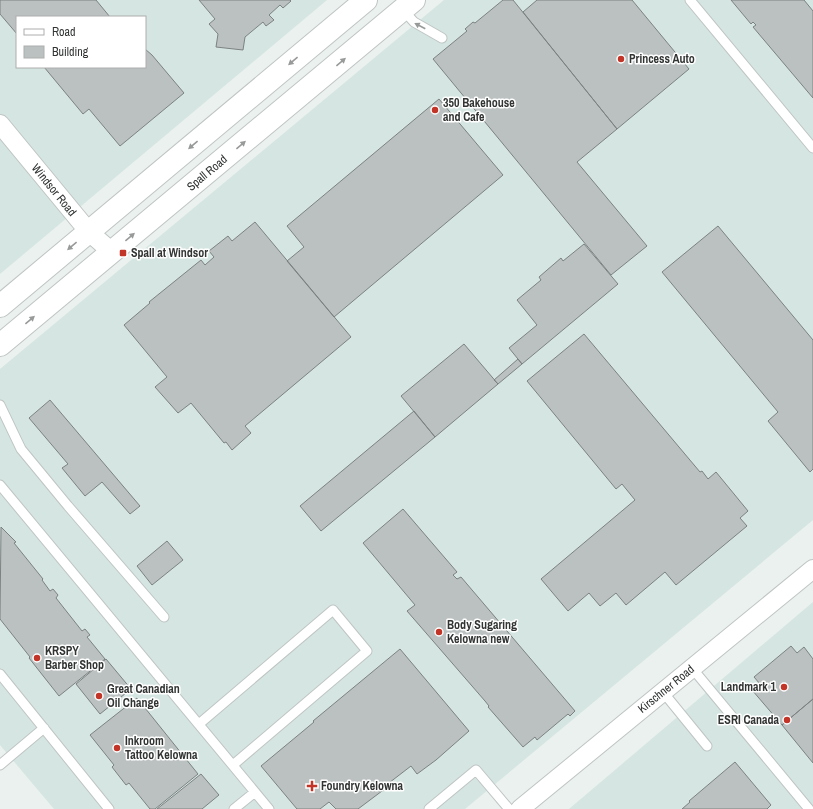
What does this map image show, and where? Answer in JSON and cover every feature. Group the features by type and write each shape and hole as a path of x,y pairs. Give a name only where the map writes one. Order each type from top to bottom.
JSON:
{"main road":[{"path":"0,306 366,0"},
{"name":"Spall Road","path":"0,345 409,5"}],"street":[{"name":"Windsor Road","path":"0,124 89,232 112,252"},
{"name":"Kirschner Road","path":"520,809 813,569"}],"lane":[{"path":"690,0 813,148"},
{"path":"409,5 414,22 442,38"},
{"path":"0,405 21,450 164,617"},
{"path":"0,485 269,809"},
{"path":"199,724 332,610 367,651 233,765"},
{"path":"692,668 809,809"},
{"path":"0,674 109,809"},
{"path":"663,692 707,746"},
{"path":"0,765 44,728"},
{"path":"429,809 476,770 509,809"},
{"path":"234,809 255,792"}],"shaded area":[{"path":"0,0 327,0 0,274"},
{"path":"444,0 813,0 813,520 465,809 54,809 0,745 0,369"},
{"path":"813,602 813,809 569,809"}],"building":[{"path":"0,0 96,0 109,16 16,16 16,33 0,14"},
{"path":"199,0 291,1 283,8 280,5 269,15 274,20 266,26 263,22 245,37 243,50 216,47 218,34 209,24 215,19"},
{"path":"503,0 513,0 617,129 577,162 647,246 611,275 433,59 467,31 465,29 473,22 475,23"},
{"name":"Princess Auto","path":"537,0 632,0 689,69 617,129 523,12"},
{"path":"731,0 804,0 813,11 813,98 753,27 756,25 753,22 751,24"},
{"path":"146,50 184,93 120,146 89,109 83,114 45,68 146,68"},
{"path":"439,99 503,175 334,317 287,261 304,247 287,226"},
{"path":"255,222 351,337 245,426 251,433 232,450 226,442 224,443 191,403 178,413 155,387 167,377 124,325 150,303 149,302 201,260 205,265 214,257 209,251 228,236 232,241"},
{"path":"718,226 813,340 813,469 810,472 768,421 778,412 662,272"},
{"path":"584,244 618,284 522,364 509,348 537,325 517,300 541,280 539,277 561,258 563,261"},
{"path":"584,334 700,472 702,471 708,479 716,472 748,511 740,518 747,526 676,585 665,572 626,605 616,593 600,606 589,593 568,611 541,579 635,500 622,484 616,489 527,381"},
{"path":"464,344 498,384 435,437 401,396"},
{"path":"518,359 522,364 498,384 494,380"},
{"path":"50,400 140,506 130,514 102,482 85,496 62,468 68,464 29,418"},
{"path":"414,411 435,437 321,531 300,506"},
{"path":"403,509 457,572 453,575 457,579 461,577 575,711 570,716 568,714 537,740 535,737 523,747 407,611 415,605 363,543"},
{"path":"1,527 16,542 14,543 43,579 42,580 50,591 53,589 58,595 56,598 82,631 85,629 90,635 87,637 105,659 59,696 0,619"},
{"path":"167,541 183,560 152,585 137,566"},
{"name":"Landmark 1","path":"791,646 797,653 804,647 813,659 813,699 782,725 752,690 760,684 754,677"},
{"path":"400,649 469,731 436,760 417,774 411,766 385,786 386,788 358,809 336,809 329,802 320,809 297,809 261,766"},
{"path":"106,659 131,689 100,714 76,684"},
{"path":"137,698 198,774 155,809 150,809 129,783 126,785 112,767 114,765 90,735"},
{"name":"Landmark 1","path":"813,699 813,763 782,725"},
{"path":"735,762 771,805 767,809 682,809 690,802 689,801"},
{"path":"201,774 219,795 202,809 157,809"}],"place":[{"name":"Princess Auto","path":"621,59"},
{"name":"350 Bakehouse and Cafe","path":"435,110"},
{"name":"Spall at Windsor","path":"123,253"},
{"name":"Body Sugaring Kelowna new","path":"439,632"},
{"name":"KRSPY Barber Shop","path":"37,658"},
{"name":"Landmark 1","path":"784,687"},
{"name":"Great Canadian Oil Change","path":"99,696"},
{"name":"ESRI Canada","path":"787,720"},
{"name":"Inkroom Tattoo Kelowna","path":"117,748"},
{"name":"Foundry Kelowna","path":"312,786"}]}
